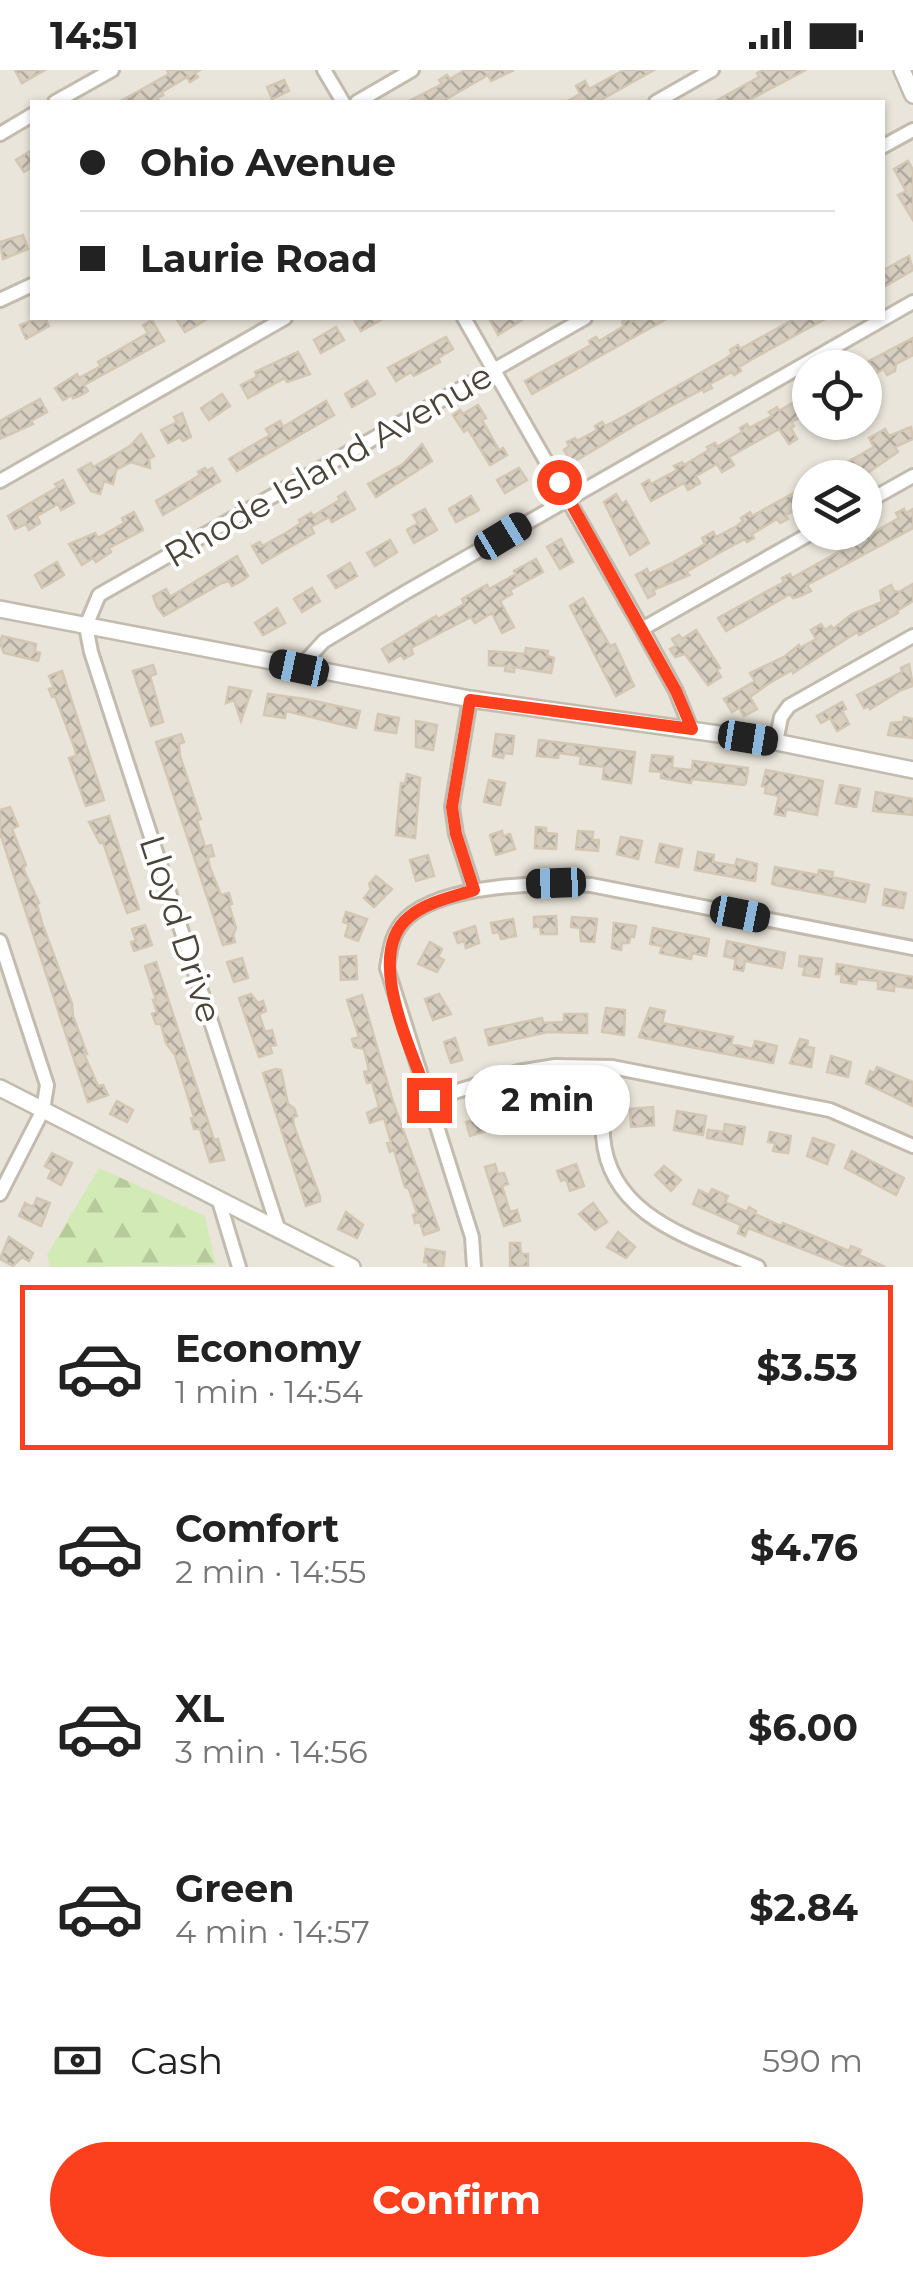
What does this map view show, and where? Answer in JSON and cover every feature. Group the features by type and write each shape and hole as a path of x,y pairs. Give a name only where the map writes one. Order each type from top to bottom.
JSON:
{"street":[{"path":"59,100 112,70"},
{"path":"324,70 342,100"},
{"path":"360,100 412,70"},
{"path":"660,100 712,70"},
{"path":"902,70 913,94"},
{"path":"0,134 30,116"},
{"path":"885,145 913,130"},
{"path":"0,300 30,285"},
{"path":"885,318 913,302"},
{"path":"0,481 282,320"},
{"path":"465,320 642,629 692,729"},
{"name":"Rhode Island Avenue","path":"86,626 99,595 582,320"},
{"path":"299,668 324,642 881,320"},
{"path":"882,494 913,476"},
{"path":"642,629 792,544"},
{"path":"0,609 470,700 776,742 913,770"},
{"name":"Lloyd Drive","path":"86,626 91,652 279,1231"},
{"path":"776,742 781,717 789,706 913,636"},
{"path":"470,700 452,807 456,834 474,890"},
{"path":"474,1267 472,1238 389,979 392,940 408,917 474,890 538,883 591,886 913,948"},
{"path":"0,941 47,1085 43,1110 0,1194"},
{"path":"429,1100 518,1072 555,1066 612,1067 830,1110 913,1146"},
{"path":"612,1067 602,1136 618,1184 634,1204 659,1224 758,1267"},
{"path":"0,1088 352,1267"},
{"path":"219,1201 239,1267"}],"shaded area":[{"path":"0,70 913,70 913,1267 0,1267"}],"green space":[{"path":"99,1168 205,1216 216,1265 50,1267 47,1255"}],"building":[{"path":"15,70 45,70 22,83"},
{"path":"167,70 200,70 195,73 198,77 190,82 187,77 162,92 158,100 123,100 169,74"},
{"path":"465,70 514,70 491,81 488,75 444,100 411,100 442,84 439,80 447,75 450,79"},
{"path":"624,70 654,70 601,100 570,100 580,94 576,86 585,81 589,89"},
{"path":"806,70 749,100 718,100 759,77 757,73"},
{"path":"284,80 289,91 272,99 267,87"},
{"path":"30,151 30,168 24,172 16,160"},
{"path":"908,161 913,170 913,220 898,195 906,191 894,169"},
{"path":"23,235 28,249 3,259 0,242"},
{"path":"909,256 913,270 885,286 885,269"},
{"path":"46,320 49,326 26,339 20,325"},
{"path":"152,320 164,341 84,385 88,391 63,400 55,388 77,374 79,378 101,366 98,362 148,333 143,325"},
{"path":"177,320 206,320 185,332"},
{"path":"354,320 380,320 361,331"},
{"path":"490,320 522,320 498,335"},
{"path":"664,320 532,394 525,381 591,345 589,341 596,337 599,341 624,326 622,322"},
{"path":"792,320 823,320 739,367 741,371 734,375 732,372 710,384 712,388 637,424 572,463 564,450 569,446 567,442 597,430 595,426 602,422 605,426 619,419 725,359 738,345 740,349"},
{"path":"336,327 344,340 321,353 314,340"},
{"path":"446,337 453,349 438,358 440,362 396,381 388,368"},
{"path":"913,338 913,355 896,364 895,371 887,375 882,370 882,354"},
{"path":"298,352 310,374 287,382 285,378 248,398 241,385 257,377 255,372"},
{"path":"367,381 375,394 352,407 345,394"},
{"path":"222,394 230,406 209,420 201,408"},
{"path":"40,399 47,412 31,421 33,424 0,439 0,421"},
{"path":"326,401 334,415 237,471 229,459 270,435 266,429 280,421 283,427"},
{"path":"792,403 792,440 795,440 789,444 779,429 729,457 734,465 722,472 717,464 696,476 700,483 688,490 684,483 651,501 642,484 649,480 651,484 677,470 674,466 682,462 684,465 715,443 717,447 742,432 740,428 747,424 749,428 772,416 769,412 777,407 779,411"},
{"path":"478,405 499,450 503,448 507,455 490,465 468,429 464,432 453,415"},
{"path":"182,413 191,437 168,443 161,430 177,422 174,417"},
{"path":"911,427 913,439 895,447 898,452 882,463 851,460 874,447 870,440 882,440 882,431 885,429 889,436"},
{"path":"141,434 154,456 149,459 150,468 131,462 116,470 113,484 104,481 100,494 91,491 78,470 91,463 93,467 130,446"},
{"path":"422,444 432,461 376,497 368,484 403,464"},
{"path":"212,468 220,481 163,515 156,501 200,475 198,472"},
{"path":"519,468 527,480 505,493 497,480"},
{"path":"63,480 74,503 61,510 58,504 37,516 40,523 29,530 26,524 15,529 8,516 58,487 55,484"},
{"path":"345,492 355,509 332,522 329,517 311,527 314,533 262,563 252,546 260,542 262,546 286,533 301,523 299,520 340,500 338,497"},
{"path":"616,494 622,504 626,501 649,543 630,555 604,502"},
{"path":"792,494 788,519 780,523 777,519 752,534 754,538 747,542 745,539 686,572 689,575 653,590 655,594 648,598 636,575 647,569 649,574 672,563 705,544 702,538 713,532 716,537 737,526 750,512 752,516"},
{"path":"471,496 479,510 456,522 449,509"},
{"path":"425,509 437,530 414,543 407,530 418,523 413,515"},
{"path":"913,509 913,528 882,545 882,528 899,518 896,513"},
{"path":"134,512 143,530 109,548 111,552 96,562 93,558 82,565 69,544 95,533 98,538 124,523 122,518"},
{"path":"561,539 573,562 560,569 547,547"},
{"path":"390,540 397,552 375,566 367,553"},
{"path":"842,550 872,550 807,585 811,591 793,598 790,594 726,631 718,618 784,582 782,578 790,574 792,578"},
{"path":"237,556 248,576 243,580 232,586 229,581 222,583 164,616 157,607 153,596 166,589 170,597"},
{"path":"536,559 543,572 510,590 512,594 500,601 514,627 502,633 492,613 475,623 471,617 411,648 413,654 404,659 401,655 389,662 382,649"},
{"path":"57,562 64,575 42,588 35,575"},
{"path":"350,563 357,576 336,588 328,576"},
{"path":"913,584 913,601 898,613 768,684 750,697 757,709 744,716 739,708 732,712 724,699 755,681 750,673 816,639 811,630 821,624 825,630 831,626 833,629 852,614 882,602 880,591 891,585 899,592"},
{"path":"312,588 320,601 302,612 294,599"},
{"path":"583,598 610,646 615,644 634,686 616,696 570,606"},
{"path":"277,608 285,623 263,635 255,623"},
{"path":"696,630 720,668 717,670 721,677 708,685 685,654 675,657 670,649 676,646 672,639 679,635 682,639"},
{"path":"2,636 36,644 38,661 4,653"},
{"path":"526,648 548,651 547,656 554,658 551,673 514,667 514,672 505,671 506,666 489,665 489,651 525,654"},
{"path":"909,664 913,686 870,709 864,708 857,695 902,672 901,668"},
{"path":"153,665 156,674 150,676 163,722 151,726 133,671"},
{"path":"62,671 104,800 86,806 69,758 76,756 75,749 49,689 54,688 49,676"},
{"path":"229,687 251,691 241,721 234,700 226,703"},
{"path":"268,694 360,711 356,728 286,711 285,718 264,715"},
{"path":"842,702 849,724 837,731 830,718 821,723 817,716"},
{"path":"378,714 399,718 396,733 375,730"},
{"path":"904,717 913,719 913,738 888,735 891,723 903,722"},
{"path":"416,721 437,725 433,750 416,747"},
{"path":"181,734 184,742 179,744 180,756 201,819 197,820 205,847 211,845 214,856 208,857 210,868 221,895 229,893 232,904 229,905 236,928 235,942 223,945 156,742"},
{"path":"496,734 514,736 512,754 504,753 503,758 493,756"},
{"path":"539,740 635,752 631,783 603,779 604,767 580,764 581,756 537,756"},
{"path":"652,755 673,757 672,768 692,770 693,761 748,768 746,783 692,779 691,783 661,778 662,772 650,771"},
{"path":"766,770 823,781 817,815 786,809 785,816 775,814 779,796 765,793 766,787 762,786"},
{"path":"407,774 420,778 415,838 396,835 401,783 405,784"},
{"path":"489,780 505,783 500,805 484,802"},
{"path":"840,785 860,789 856,807 836,803"},
{"path":"876,792 913,799 913,815 873,811"},
{"path":"10,807 18,826 12,829 26,865 23,868 39,903 84,1054 98,1086 103,1085 108,1095 88,1102 0,833 0,810"},
{"path":"109,816 139,909 127,913 103,842 100,843 89,822"},
{"path":"536,827 557,834 556,849 535,848"},
{"path":"502,831 503,836 510,834 515,849 496,855 490,835"},
{"path":"578,831 593,832 592,840 599,840 598,851 576,849"},
{"path":"621,837 642,841 638,859 617,854"},
{"path":"660,844 682,849 678,867 656,862"},
{"path":"698,852 714,855 713,862 735,866 737,859 757,864 755,881 695,870"},
{"path":"428,855 434,876 416,881 410,860"},
{"path":"775,867 818,875 819,870 833,872 832,877 869,885 865,902 772,884"},
{"path":"376,876 392,889 374,907 364,898"},
{"path":"885,889 906,893 903,908 883,905"},
{"path":"346,912 367,919 358,941 345,936 349,924 343,922"},
{"path":"556,916 557,934 541,934 540,927 534,927 534,917"},
{"path":"572,917 597,919 594,942 581,941 580,928 571,927"},
{"path":"513,919 516,936 501,939 499,932 493,933 491,923"},
{"path":"614,923 636,926 634,937 630,937 629,943 622,943 621,950 612,948"},
{"path":"145,925 152,945 134,951 132,929"},
{"path":"475,926 479,943 466,948 464,941 458,943 454,933"},
{"path":"653,928 709,939 706,956 692,953 691,959 660,953 662,946 650,944"},
{"path":"727,941 785,953 782,968 745,961 743,971 734,969 736,959 724,956"},
{"path":"430,942 442,949 438,957 444,960 437,972 418,964"},
{"path":"356,956 357,979 341,980 340,957"},
{"path":"800,956 822,959 819,977 803,975 805,967 799,966"},
{"path":"242,958 248,978 234,982 227,962"},
{"path":"156,962 224,1160 210,1162 200,1129 194,1129 175,1055 152,1014 157,1012 156,1000 145,966"},
{"path":"837,964 913,977 913,988 894,986 894,991 878,989 878,981 841,982 842,974 836,974"},
{"path":"251,994 258,1003 263,1001 266,1011 259,1014 265,1032 272,1030 276,1045 270,1046 272,1053 259,1057 239,998"},
{"path":"439,994 451,1014 433,1020 425,999"},
{"path":"362,995 393,1102 439,1230 424,1235 420,1222 415,1223 413,1215 417,1213 394,1150 390,1152 384,1118 370,1123 367,1113 379,1107 372,1082 367,1083 364,1072 369,1071 364,1049 354,1047 352,1039 359,1037 347,1000"},
{"path":"606,1008 625,1010 624,1035 602,1032"},
{"path":"650,1008 665,1011 662,1023 733,1037 731,1044 753,1049 755,1041 777,1046 773,1063 639,1037"},
{"path":"564,1014 587,1014 587,1033 548,1032 489,1045 485,1030 542,1018 543,1023 564,1022"},
{"path":"455,1038 462,1060 451,1063 444,1042"},
{"path":"800,1039 814,1048 811,1067 790,1063"},
{"path":"831,1056 851,1062 848,1077 827,1072"},
{"path":"877,1067 913,1082 913,1106 866,1083 870,1071 874,1073"},
{"path":"281,1070 288,1104 297,1116 293,1117 294,1126 320,1197 320,1201 306,1206 263,1073"},
{"path":"558,1100 578,1104 574,1122 554,1117"},
{"path":"117,1101 133,1110 127,1122 110,1114"},
{"path":"525,1103 531,1121 516,1126 514,1119 508,1121 504,1111"},
{"path":"653,1107 654,1125 631,1127 630,1109"},
{"path":"677,1111 706,1116 703,1135 674,1130"},
{"path":"486,1116 490,1130 470,1136 466,1122"},
{"path":"725,1124 745,1127 742,1144 707,1138 708,1130 724,1132"},
{"path":"770,1132 791,1136 788,1153 773,1151 775,1143 768,1142"},
{"path":"813,1138 834,1145 827,1164 807,1156"},
{"path":"852,1151 904,1178 896,1195 845,1168"},
{"path":"52,1153 72,1163 61,1185 48,1178 52,1170 45,1166"},
{"path":"495,1164 508,1184 502,1186 510,1212 517,1210 520,1221 504,1226 485,1167"},
{"path":"576,1164 584,1186 570,1191 566,1179 561,1181 557,1171"},
{"path":"664,1166 681,1180 671,1191 655,1175"},
{"path":"712,1189 728,1196 725,1202 747,1212 749,1207 781,1226 783,1223 849,1251 851,1246 861,1250 859,1255 885,1267 848,1267 748,1228 745,1236 738,1233 741,1225 693,1204 699,1190 709,1195"},
{"path":"37,1198 50,1203 41,1226 19,1216 25,1203 33,1207"},
{"path":"593,1203 607,1222 595,1230 579,1214"},
{"path":"346,1212 363,1225 357,1238 338,1229"},
{"path":"618,1232 635,1247 626,1258 607,1247"},
{"path":"9,1237 33,1253 29,1261 22,1257 13,1266 0,1259"},
{"path":"510,1243 520,1243 521,1254 528,1254 528,1266 510,1267"},
{"path":"426,1249 445,1252 443,1267 428,1267 429,1263 424,1262"}],"route":[{"path":"429,1100 387,968 392,940 408,917 474,890 456,834 452,807 470,700 692,729 676,691 559,482"}]}
